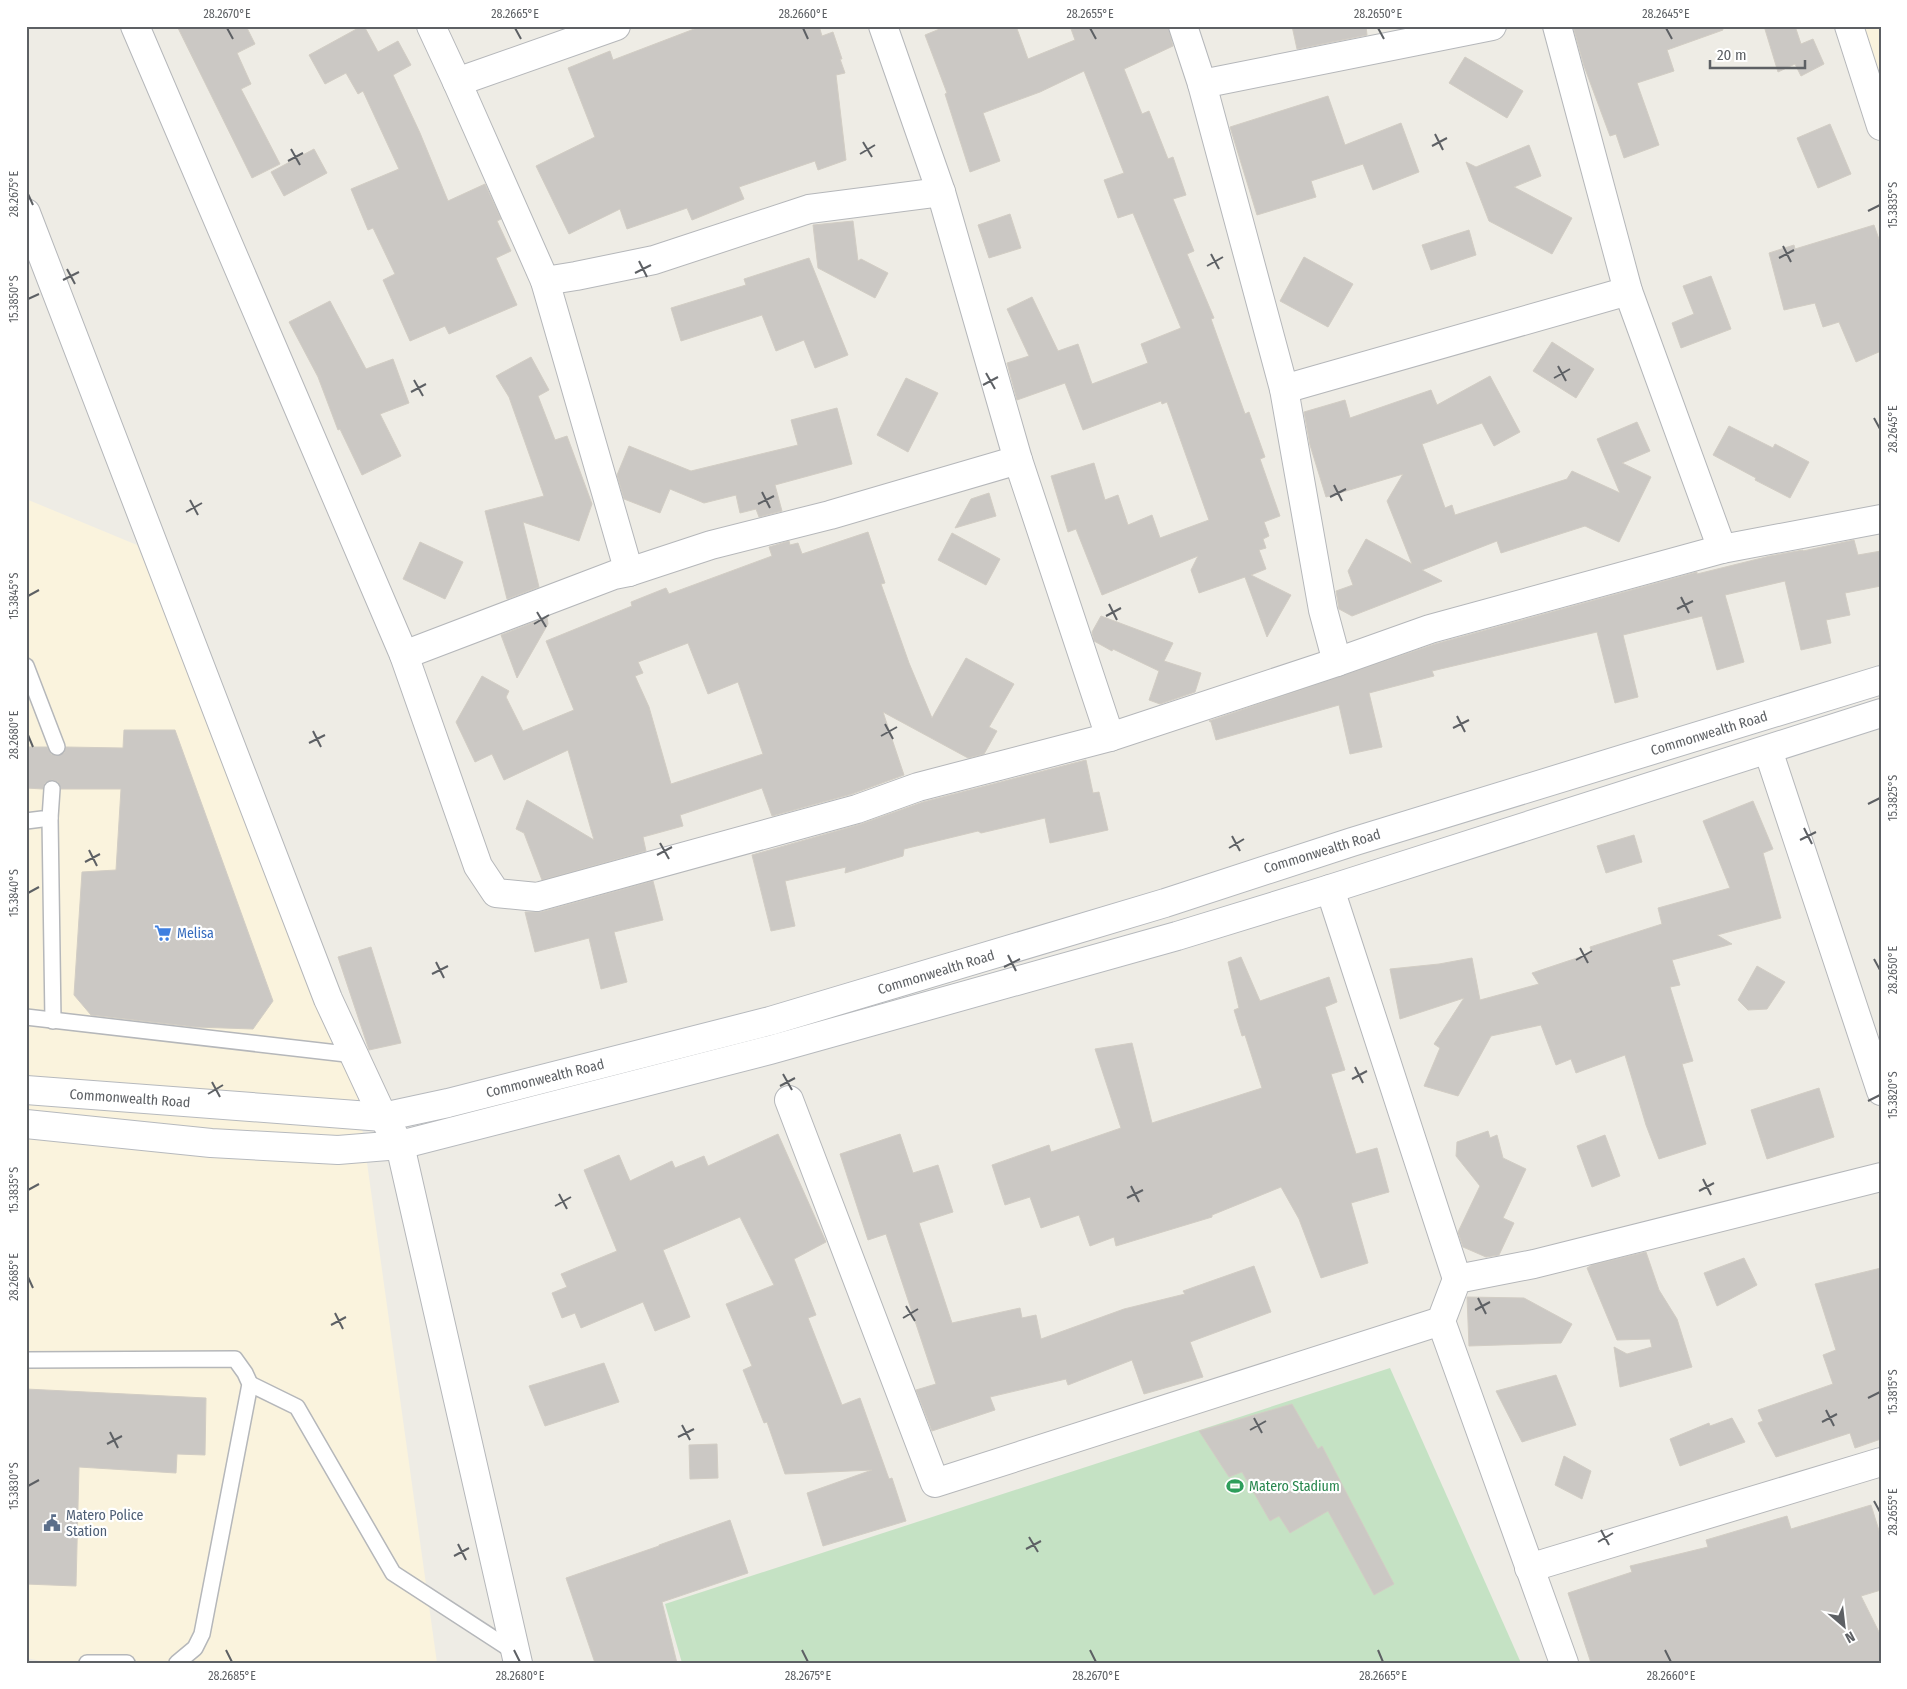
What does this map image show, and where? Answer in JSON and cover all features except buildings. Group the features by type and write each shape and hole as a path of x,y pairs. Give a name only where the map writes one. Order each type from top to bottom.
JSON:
{"street":[{"path":"135,26 404,655 478,866 496,893 537,897 857,809 918,787 1110,737 1337,662 1430,629 1722,549 1881,519"},
{"path":"430,26 457,82 545,281 629,572"},
{"path":"457,82 616,26"},
{"path":"883,26 941,192 1018,460 1110,737"},
{"path":"1184,26 1202,84 1284,388 1323,610 1337,662"},
{"path":"1202,84 1492,26"},
{"path":"1557,26 1628,291 1722,549"},
{"path":"1850,26 1870,53 1881,126"},
{"path":"545,281 654,260 809,209 941,192"},
{"path":"26,213 328,999 383,1117 400,1145 517,1658"},
{"path":"1284,388 1628,291"},
{"path":"404,655 614,575 629,572 711,545 830,515 1018,460"},
{"name":"Commonwealth Road","path":"26,1090 383,1117 448,1103 770,1021 1165,903 1352,842 1881,680"},
{"name":"Commonwealth Road","path":"26,1124 211,1143 338,1150 400,1145 770,1050 1177,936 1881,713"},
{"path":"1768,750 1881,1091"},
{"path":"1330,889 1457,1279 1441,1321 1564,1663"},
{"path":"789,1100 935,1483 1441,1321"},
{"path":"1457,1279 1534,1264 1881,1177"},
{"path":"1529,1568 1881,1462"}],"lane":[{"path":"26,666 57,747"},
{"path":"52,789 50,818 53,1020"},
{"path":"26,821 50,818"},
{"path":"26,1018 355,1055"},
{"path":"26,1360 235,1359 245,1373 250,1384 202,1634 195,1648 177,1663"},
{"path":"250,1384 298,1407 393,1572 517,1658"},
{"path":"87,1663 127,1663"}],"shaded area":[{"path":"1850,26 1881,26 1881,129"},
{"path":"26,499 137,545 283,890 355,1077 437,1663 51,1663 26,1658"}],"green space":[{"name":"Matero Stadium","path":"1390,1368 1521,1663 682,1663 665,1604"}],"place":[{"name":"Melisa","path":"163,933"},
{"name":"Matero Stadium","path":"1235,1486"},
{"name":"Matero Police Station","path":"52,1523"}]}
